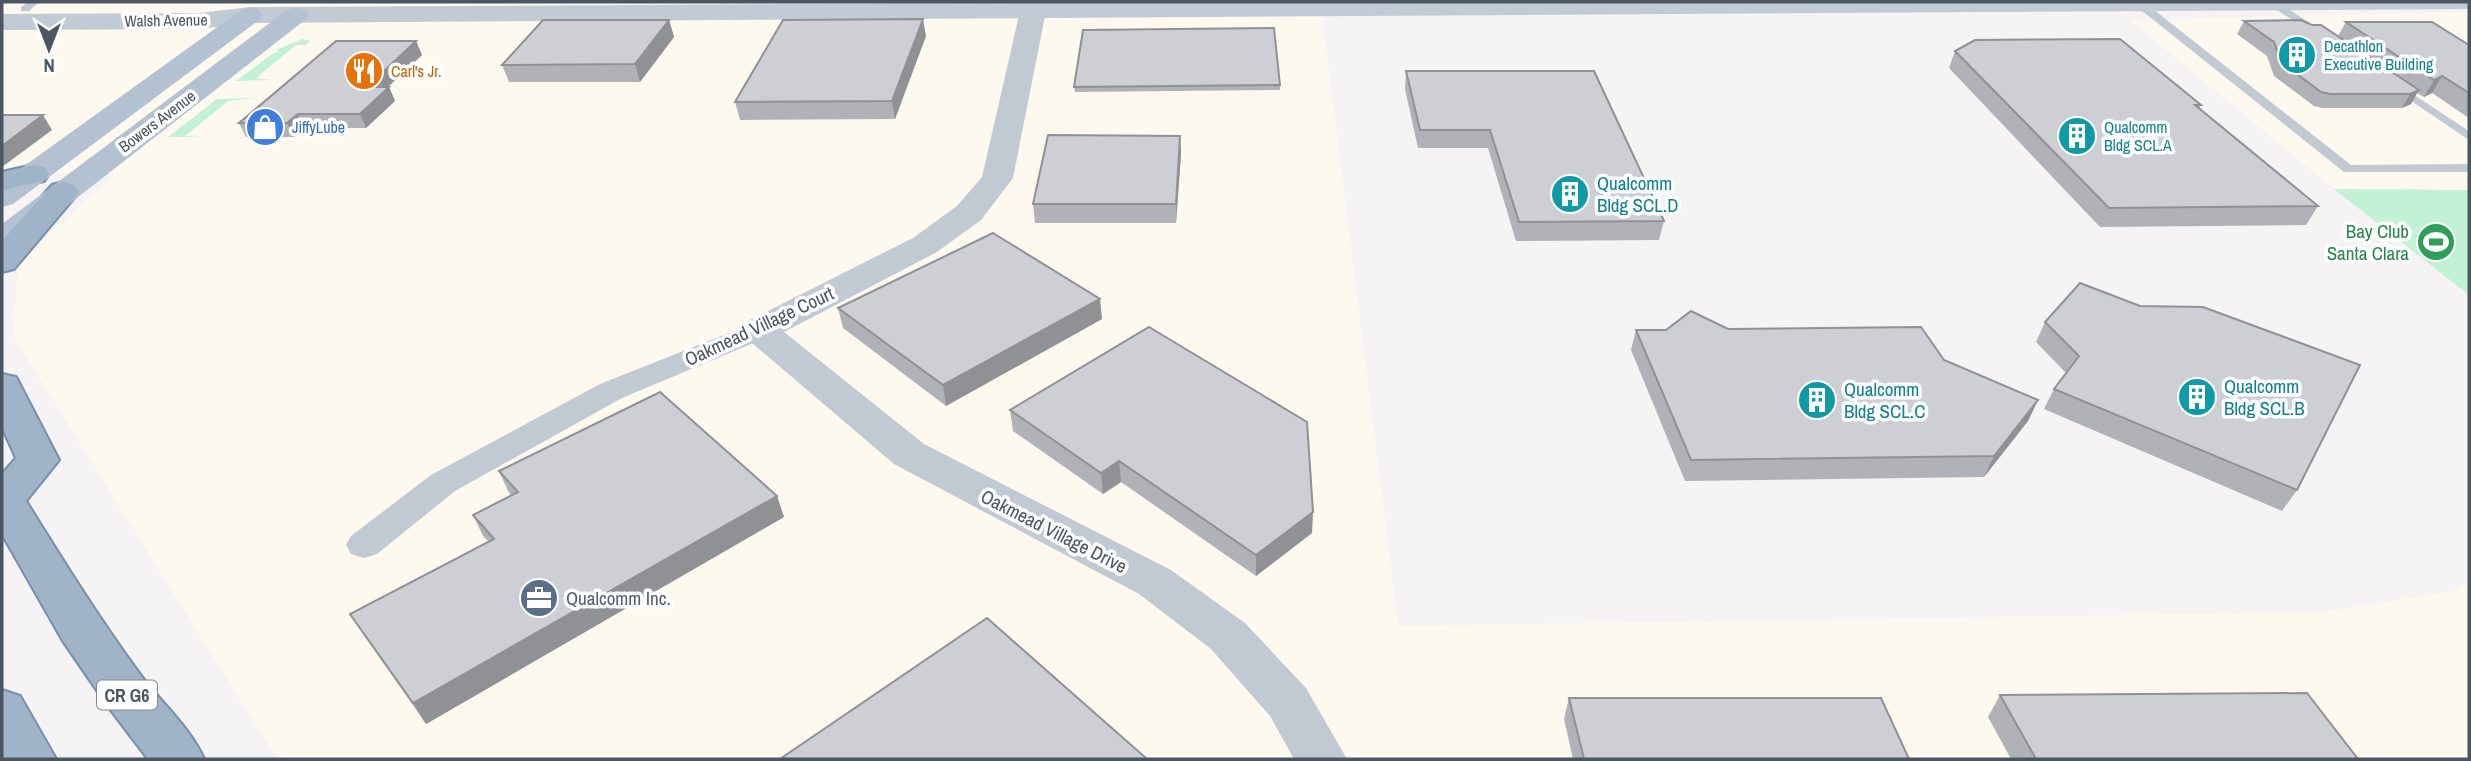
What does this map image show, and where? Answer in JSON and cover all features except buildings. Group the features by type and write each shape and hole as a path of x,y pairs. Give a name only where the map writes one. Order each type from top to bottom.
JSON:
{"highway":[{"path":"2,181 33,174"},
{"path":"2,262 63,192"},
{"path":"2,386 38,460 3,498"},
{"name":"CR G6","path":"3,498 80,628 124,691 178,759"},
{"path":"2,711 30,759"}],"main road":[{"path":"281,8 1034,11 1451,5 2469,2"},
{"name":"Walsh Avenue","path":"20,7 281,8"},
{"name":"Walsh Avenue","path":"2,22 199,22 281,8"},
{"name":"Bowers Avenue","path":"2,197 281,8"},
{"name":"Bowers Avenue","path":"2,240 281,8"}],"street":[{"name":"Oakmead Village Court","path":"364,545 443,483 515,443 611,391 759,330 925,245 969,213 997,178 1034,11"},
{"name":"Oakmead Village Drive","path":"759,330 909,454 1155,582 1228,636 1288,702 1321,759"}],"lane":[{"path":"2274,3 2325,38"},
{"path":"2140,4 2348,169 2469,168"},
{"path":"2391,83 2469,136"}],"shaded area":[{"path":"2,2 1324,2 1323,25 1398,626 2323,612 2454,591 2469,581 2469,759 277,759 13,336 18,262 116,173 2,172"},
{"path":"2469,12 2469,190 2334,189 2130,20"}],"green space":[{"path":"302,39 310,41 306,45 296,45 256,78 271,80 236,81 280,51 276,50"},
{"path":"256,98 228,101 185,136 201,137 168,137 217,99"},
{"name":"Bay Club Santa Clara","path":"2334,189 2469,190 2469,295"}],"place":[{"name":"Decathlon Executive Building","path":"2297,55"},
{"name":"Carl's Jr.","path":"364,71"},
{"name":"JiffyLube","path":"265,127"},
{"name":"Qualcomm Bldg SCL.A","path":"2077,136"},
{"name":"Qualcomm Bldg SCL.D","path":"1570,194"},
{"name":"Bay Club Santa Clara","path":"2436,242"},
{"name":"Qualcomm Bldg SCL.B","path":"2197,397"},
{"name":"Qualcomm Bldg SCL.C","path":"1817,400"},
{"name":"Qualcomm Inc.","path":"539,598"}]}
